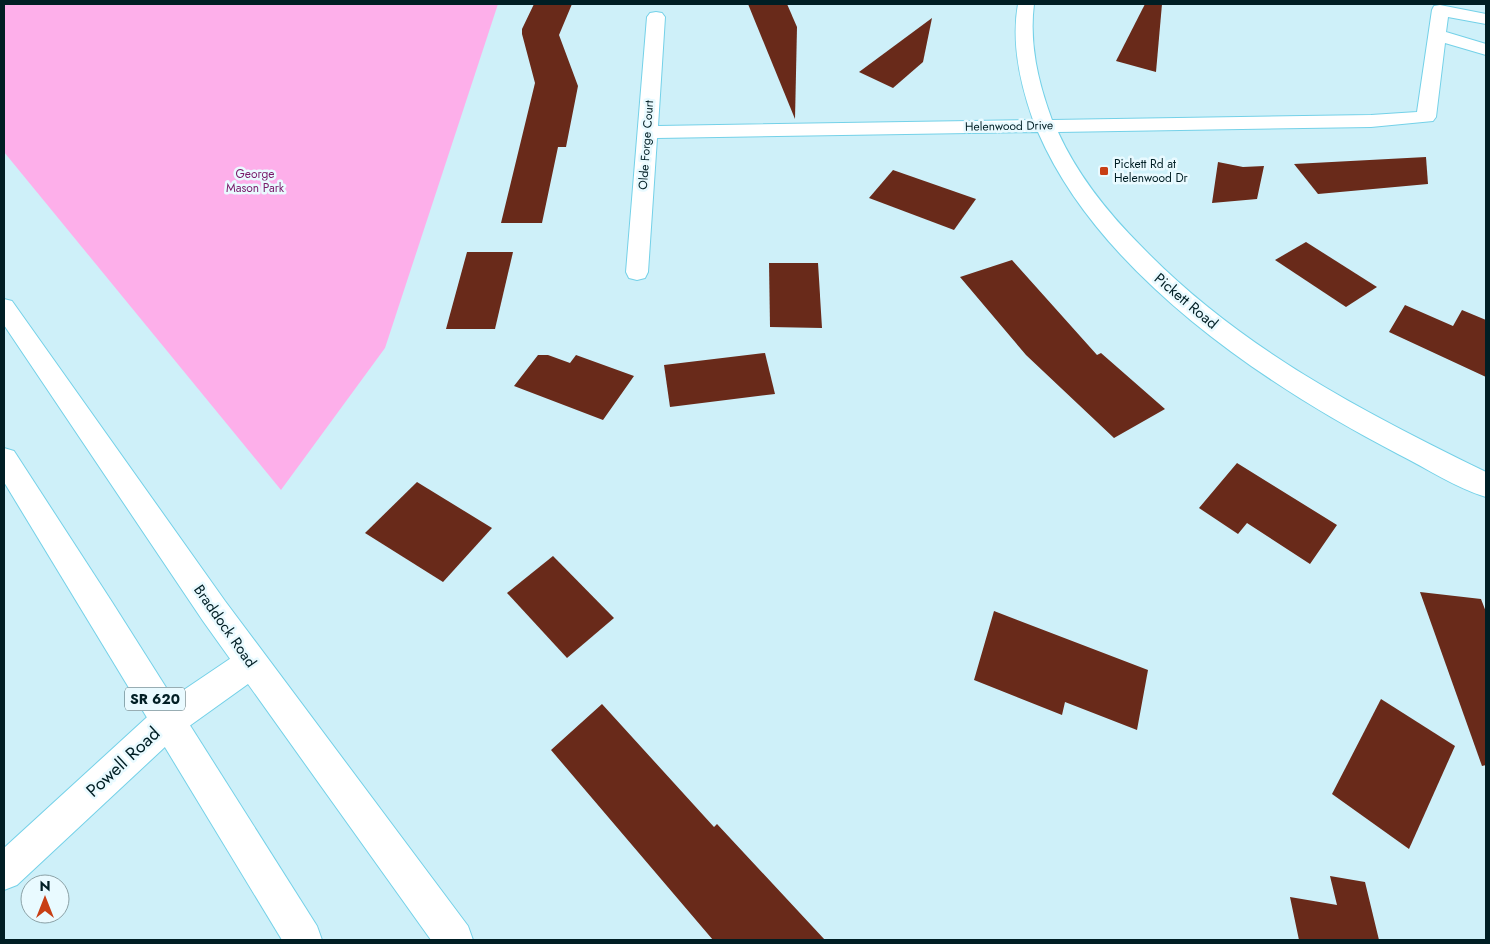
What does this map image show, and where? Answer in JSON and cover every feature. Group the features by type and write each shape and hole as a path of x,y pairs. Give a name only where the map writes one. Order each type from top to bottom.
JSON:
{"street":[{"name":"Pickett Road","path":"1026,4 1024,13 1025,54 1031,85 1044,125 1065,167 1098,215 1146,267 1210,323 1280,373 1364,423 1486,485"},
{"path":"1486,19 1440,10 1437,35 1486,50"},
{"name":"Olde Forge Court","path":"637,272 656,17"},
{"name":"Helenwood Drive","path":"648,132 1371,121 1426,117 1437,35"},
{"name":"Braddock Road","path":"4,306 251,663 454,940"},
{"name":"SR 620","path":"4,459 303,940"},
{"name":"Powell Road","path":"4,872 168,720 251,663"}],"green space":[{"name":"George Mason Park","path":"4,4 498,4 385,348 281,490 4,152"}],"building":[{"path":"534,4 572,4 559,35 578,86 566,147 558,147 542,223 501,223 535,83 522,34 522,29"},
{"path":"748,4 787,4 797,27 795,119"},
{"path":"1145,4 1162,4 1156,72 1116,61"},
{"path":"932,18 923,62 893,88 859,72"},
{"path":"1426,157 1428,184 1318,194 1294,164"},
{"path":"1218,162 1243,167 1264,166 1257,199 1212,203"},
{"path":"893,170 976,199 954,230 869,198"},
{"path":"1306,242 1377,287 1346,307 1275,260"},
{"path":"467,252 513,252 495,329 446,329"},
{"path":"1012,260 1097,355 1101,353 1165,409 1114,438 1026,355 960,277"},
{"path":"769,263 818,263 822,328 770,327"},
{"path":"1405,305 1453,326 1462,310 1486,320 1486,377 1389,332"},
{"path":"765,353 775,394 670,407 664,365"},
{"path":"538,355 548,355 570,363 576,355 634,376 603,420 514,386"},
{"path":"1237,463 1337,525 1310,564 1247,523 1238,534 1199,508"},
{"path":"417,482 492,528 443,582 365,533"},
{"path":"553,556 614,618 567,658 507,593"},
{"path":"1420,592 1481,599 1486,612 1486,765 1482,766"},
{"path":"994,611 1148,670 1137,730 1065,702 1062,715 974,680"},
{"path":"1381,699 1455,746 1409,849 1332,794"},
{"path":"602,704 714,827 717,824 825,940 713,940 551,750"},
{"path":"1330,876 1365,882 1379,940 1299,940 1290,897 1337,905"}],"place":[{"name":"Pickett Rd at Helenwood Dr","path":"1104,171"}]}
